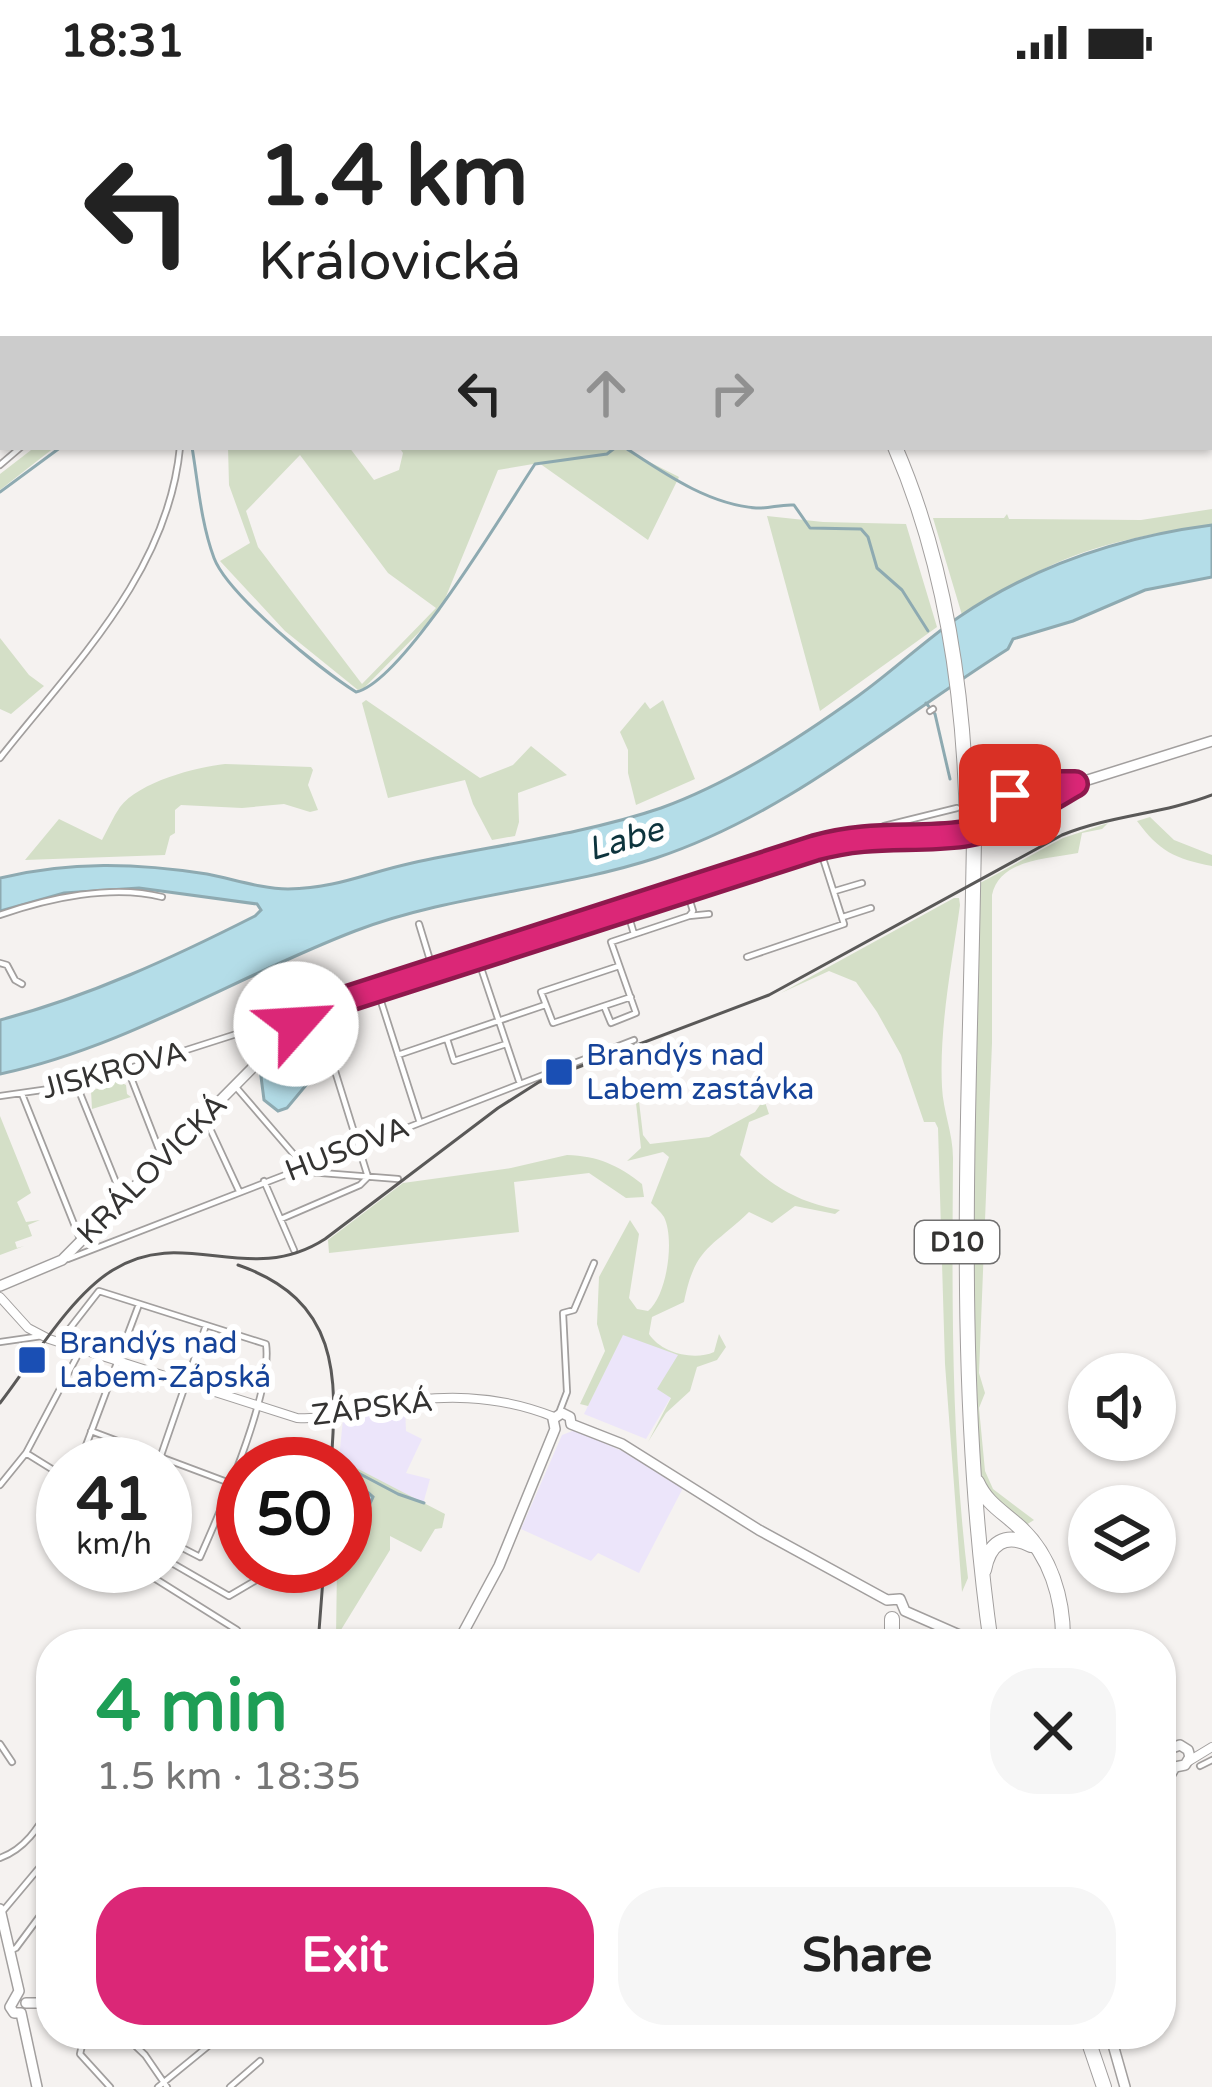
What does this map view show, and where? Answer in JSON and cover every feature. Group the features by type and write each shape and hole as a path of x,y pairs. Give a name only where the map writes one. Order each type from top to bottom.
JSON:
{"highway":[{"name":"D10","path":"899,450 951,606 964,709 971,833 965,1243 970,1454 984,1629"},
{"name":"D10","path":"971,833 958,1145 960,1422 983,1629"},
{"path":"970,1454 984,1496 1041,1554 1057,1587 1061,1629"},
{"path":"983,1587 987,1555 998,1542 1016,1539 1041,1554"},
{"path":"895,1629 898,1615"},
{"path":"1087,2049 1100,2087"}],"main road":[{"name":"KRÁLOVICKÁ","path":"0,1286 62,1260 296,1024 316,1010 819,847 873,836 944,836 983,830 1075,784 1212,741"},
{"path":"466,1629 499,1566 562,1417 622,1444 760,1530 887,1600 900,1599 898,1615"},
{"path":"887,1600 884,1613 942,1629"},
{"path":"1176,1747 1186,1748 1194,1763 1183,1767 1176,1763"},
{"path":"0,1911 37,2087"},
{"path":"1114,2049 1125,2087"}],"street":[{"path":"0,758 62,685 125,598 150,549 179,450"},
{"name":"KRÁLOVICKÁ","path":"980,802 1075,784"},
{"name":"KRÁLOVICKÁ","path":"873,836 884,826 957,808"},
{"path":"747,957 844,924 819,847"},
{"path":"836,891 862,883"},
{"path":"686,888 693,911 689,916"},
{"path":"0,915 78,896 146,893 163,897"},
{"path":"626,908 634,934"},
{"path":"843,917 871,908"},
{"path":"604,1006 610,1022 636,1012 611,942 689,916 710,914"},
{"path":"419,924 433,970"},
{"path":"477,956 519,1082"},
{"path":"0,963 22,984"},
{"path":"619,966 541,992 545,1005 553,1023 631,998"},
{"path":"377,989 419,1121"},
{"path":"398,1055 545,1005"},
{"path":"316,1010 368,1177"},
{"name":"JISKROVA","path":"0,1096 77,1085 278,1022 296,1024"},
{"path":"446,1039 454,1060 506,1044"},
{"name":"HUSOVA","path":"62,1260 634,1040"},
{"path":"128,1070 162,1157"},
{"path":"77,1085 122,1197"},
{"path":"235,1086 309,1172 398,1179"},
{"path":"22,1094 81,1240"},
{"path":"204,1117 239,1191"},
{"path":"281,1219 360,1185 368,1177"},
{"path":"264,1181 294,1250"},
{"path":"562,1417 567,1392 563,1313 574,1310 594,1264"},
{"path":"59,1342 99,1291 266,1344 246,1437"},
{"name":"ZÁPSKÁ","path":"0,1297 28,1328 42,1336 304,1419 393,1403 477,1397 562,1417"},
{"path":"89,1437 139,1305"},
{"path":"167,1437 206,1325"},
{"path":"0,1342 42,1336"},
{"path":"0,1485 26,1454 81,1349"},
{"path":"91,1431 105,1437"},
{"path":"26,1454 36,1460"},
{"path":"192,1556 200,1557 216,1520"},
{"path":"178,1593 235,1629"},
{"path":"0,1744 12,1762"},
{"path":"1186,1748 1212,1747"},
{"path":"1194,1763 1212,1747"},
{"path":"1194,1763 1212,1760"},
{"path":"0,1858 36,1832"},
{"path":"0,1911 8,1910 36,1873"},
{"path":"10,1951 36,1921"},
{"path":"81,2049 80,2054 110,2087"},
{"path":"139,2049 163,2086 206,2049"},
{"path":"230,2087 260,2061"}],"shaded area":[{"path":"623,1334 679,1355 658,1389 671,1397 646,1439 584,1414"},
{"path":"405,1407 406,1431 422,1439 406,1473 430,1479 423,1504 372,1477 372,1437 341,1437 343,1419"},
{"path":"575,1430 642,1460 684,1486 639,1573 598,1553 591,1561 521,1529 562,1435"}],"green space":[{"path":"31,450 51,450 0,490 0,474"},
{"path":"228,450 351,450 374,480 399,470 401,450 626,450 679,477 648,540 539,463 498,470 440,611 358,690 285,631 220,561 250,543 229,485","holes":["300,455 388,573 436,608 362,684 258,547 246,511"]},
{"path":"1212,509 1212,525 1132,539 1073,556 962,615 933,518 1004,518 1007,514 1009,519 1141,520"},
{"path":"767,516 906,524 937,627 820,711"},
{"path":"0,638 29,675 44,686 11,714 0,709"},
{"path":"366,700 480,778 513,765 531,746 567,775 518,793 515,836 492,840 465,780 388,798 362,703"},
{"path":"663,700 695,779 636,805 628,750 620,732 645,702 650,709"},
{"path":"225,764 311,767 308,785 318,810 284,804 181,805 175,810 175,833 165,855 25,860 59,819 102,840 120,807 140,790 184,772"},
{"path":"1150,817 1174,840 1212,855 1212,866 1161,847 1137,821"},
{"path":"1108,823 1082,833 1078,853 1015,867 1004,874 992,895 992,1043 979,1373 985,1393 979,1408 985,1471 993,1489 1034,1520 1026,1525 991,1492 975,1448 973,1167 980,883 1063,838"},
{"path":"959,898 960,905 942,1064 953,1158 956,1421 968,1578 962,1592 945,1364 938,1128 935,1122 924,1122 901,1055 856,982 829,971 781,993"},
{"path":"118,1081 126,1085 131,1097 92,1109 91,1091"},
{"path":"638,1093 643,1135 650,1144 709,1137 755,1112 764,1099 769,1114 749,1122 740,1155 786,1191 840,1210 835,1214 795,1206 772,1223 749,1212 700,1258 684,1302 652,1317 649,1334 661,1346 688,1355 714,1352 719,1334 726,1347 717,1360 697,1367 690,1391 666,1413 648,1442 671,1398 657,1389 678,1355 623,1335 588,1406 580,1404 605,1351 597,1324 599,1277 630,1220 639,1234 629,1298 637,1309 648,1311 655,1304 667,1267 667,1227 651,1203 669,1157 663,1152 627,1161 641,1148"},
{"path":"0,1116 31,1193 17,1202 26,1222 40,1220 28,1225 32,1236 15,1242 17,1248 24,1246 0,1255"},
{"path":"567,1155 616,1167 642,1184 644,1197 626,1198 589,1173 514,1182 519,1232 329,1253 328,1240 403,1183"},
{"path":"372,1476 445,1514 442,1528 435,1529 421,1552 390,1536 390,1550 372,1579"},
{"path":"337,1593 364,1593 342,1629 336,1629"}],"water":[{"name":"Labe","path":"1212,525 1212,577 1145,590 1073,621 1013,639 1008,649 795,792 704,839 619,869 467,900 355,931 92,1047 0,1074 0,1020 130,975 261,910 257,904 139,888 64,893 0,911 0,878 78,866 129,866 207,874 268,887 306,888 632,817 687,798 763,759 858,696 959,617 1018,582 1112,546"},
{"path":"269,1062 312,1078 287,1108 278,1111 264,1100 260,1069"}],"waterway":[{"path":"0,492 57,450"},
{"path":"192,450 206,531 223,573 277,631 356,692 376,681 425,627 535,464 612,450"},
{"path":"629,450 720,500 756,508 794,505 810,528 861,529 877,568 902,590 928,631"},
{"path":"926,703 935,714 950,779"},
{"path":"372,1480 424,1503"}],"railway":[{"path":"0,1403 67,1313 113,1270 165,1253 243,1258 297,1253 325,1239 539,1082 769,995 1062,835 1212,795"},
{"path":"238,1265 296,1298 314,1320 331,1371 332,1437"},
{"path":"319,1629 322,1593"}],"place":[{"name":"Brandýs nad Labem zastávka","path":"559,1072"},
{"name":"Brandýs nad Labem-Zápská","path":"32,1360"}],"route":[{"path":"296,1024 322,1007 815,848 861,837 944,836 983,830 1075,784 1010,795"}]}
